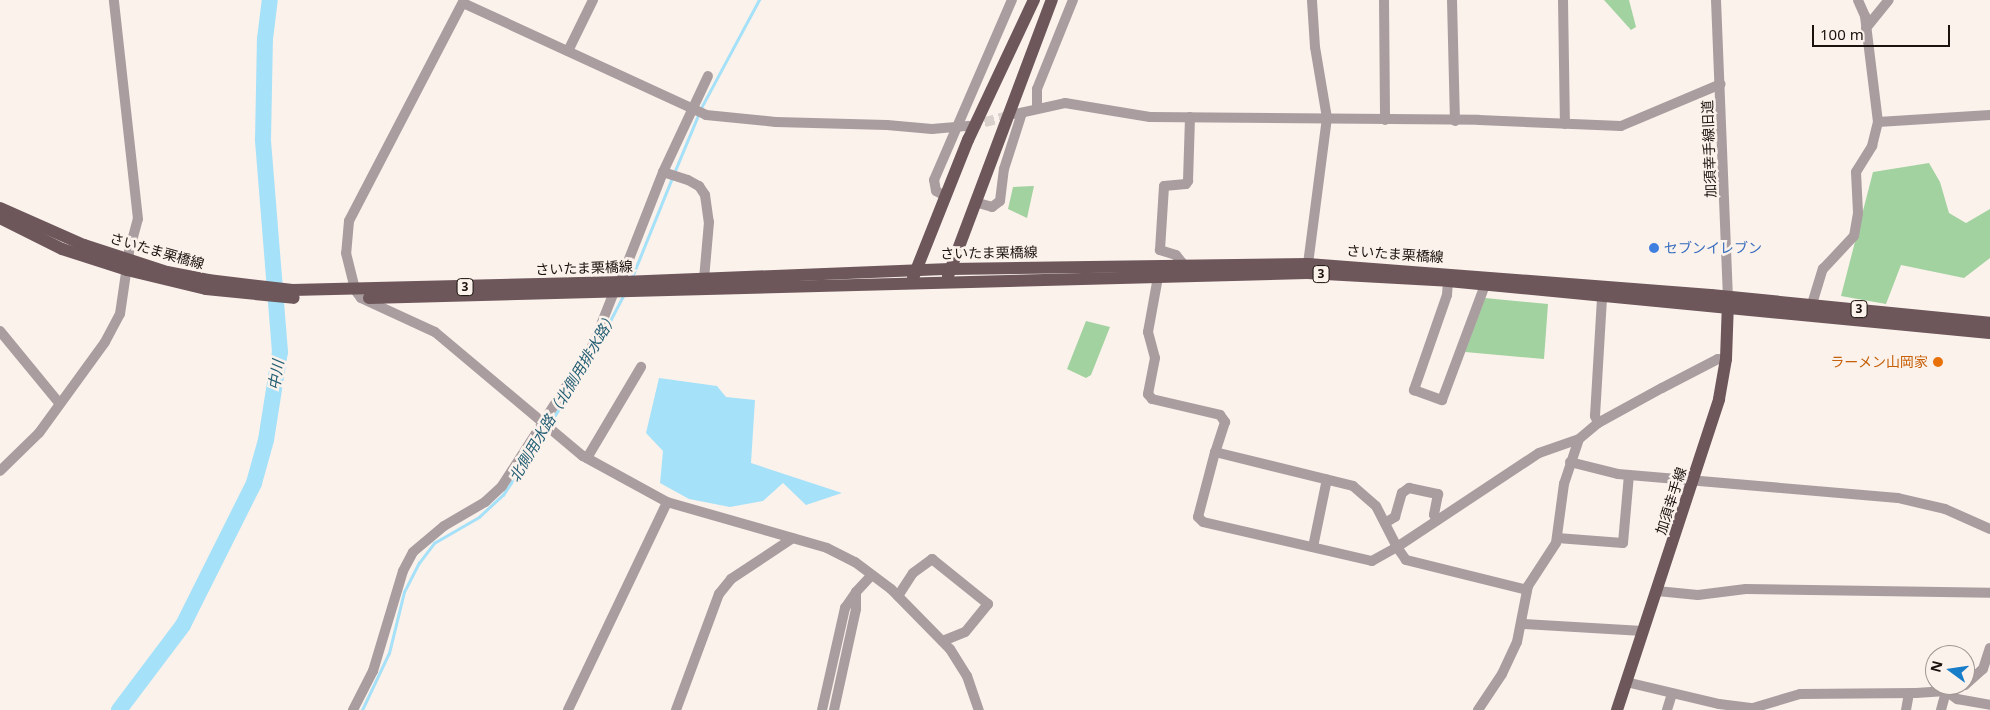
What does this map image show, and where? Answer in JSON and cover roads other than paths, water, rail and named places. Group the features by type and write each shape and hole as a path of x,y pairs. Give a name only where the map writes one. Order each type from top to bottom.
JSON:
{"main road":[{"path":"911,285 915,270 945,196 1034,0"},
{"path":"946,284 975,202 1052,0"},
{"name":"さいたま栗橋線","path":"0,208 127,265"},
{"name":"さいたま栗橋線","path":"0,218 62,249 127,265 245,289 307,294 624,287 946,284 1158,277 1188,270 1308,264 1413,269 1728,296 1990,323"},
{"name":"さいたま栗橋線","path":"624,287 704,279 950,269 1188,270 1307,274 1448,281 1728,310 1990,333"},
{"name":"加須幸手線","path":"1617,710 1719,399 1726,359 1728,296"}],"street":[{"path":"0,471 28,445 60,404 105,342 120,314 127,265 138,219 114,0"},
{"path":"568,52 593,0"},
{"path":"945,196 936,191 934,180 1012,0"},
{"path":"1037,108 1037,89 1073,0"},
{"path":"1308,264 1327,118 1315,47 1312,0"},
{"path":"1384,0 1385,120"},
{"path":"1452,0 1455,122"},
{"path":"1563,0 1565,124"},
{"name":"加須幸手線旧道","path":"1716,0 1721,84 1728,296"},
{"path":"1812,304 1823,269 1854,236 1858,213 1856,172 1872,146 1878,122 1866,28 1858,0"},
{"path":"1866,28 1889,0"},
{"path":"968,126 957,129 776,122 698,112 463,1 352,213 346,253 358,294 435,332 587,458 667,502 827,548 872,574 898,596 943,641 967,676 979,710"},
{"path":"353,710 373,671 400,579 413,552 444,526 491,497 548,425 624,287 663,172 698,112 708,76"},
{"path":"975,202 992,207 1000,201 1004,168 1019,114 1037,108 1065,103 1150,117 1327,118 1621,126 1721,84"},
{"path":"1878,122 1990,115"},
{"path":"1188,270 1176,255 1160,250 1164,186 1186,184 1188,181 1190,116"},
{"path":"663,172 688,180 699,186 705,195 709,222 704,279"},
{"path":"1158,277 1148,332 1155,358 1148,394 1152,399 1220,414 1225,422 1198,517 1203,522 1372,561 1397,547 1539,454 1579,440 1598,423 1718,359 1726,359"},
{"path":"1448,281 1447,295 1414,390 1442,400 1485,285"},
{"path":"1598,423 1595,416 1602,297"},
{"path":"0,331 60,404"},
{"path":"587,458 641,367"},
{"path":"1478,710 1502,674 1522,624 1527,590 1557,538 1570,462 1579,440"},
{"path":"1215,452 1353,486 1376,506 1397,547 1406,560 1527,590"},
{"path":"1570,462 1629,475 1898,498 1945,509 1990,529"},
{"path":"1557,538 1623,543 1629,475"},
{"path":"1313,547 1327,479"},
{"path":"1385,523 1395,517 1402,493 1409,488 1438,494 1434,515 1437,520"},
{"path":"568,710 667,502"},
{"path":"676,710 719,594 732,579 793,538"},
{"path":"898,596 913,573 932,559 988,604 965,632 943,641"},
{"path":"822,710 845,608 872,574"},
{"path":"1657,591 1698,595 1746,589 1990,592"},
{"path":"834,710 856,609 856,592"},
{"path":"1522,624 1643,631"},
{"path":"1975,676 1983,669 1990,648"},
{"path":"1626,682 1672,694 1752,709 1800,694 1925,692"},
{"path":"1906,710 1909,693"},
{"path":"1667,710 1672,694"},
{"path":"1941,710 1945,695"},
{"path":"1951,695 1956,699 1990,705"}],"water":[{"path":"659,378 717,386 726,397 755,400 751,463 842,493 806,505 783,483 763,501 730,507 689,499 660,483 663,451 646,433"}],"waterway":[{"name":"中川","path":"119,710 183,625 254,483 266,440 280,352 263,140 265,39 270,0"},
{"name":"北側用水路（北側用排水路）","path":"701,108 759,0"},
{"name":"北側用水路（北側用排水路）","path":"674,173 699,113"},
{"name":"北側用水路（北側用排水路）","path":"632,277 672,178"},
{"name":"北側用水路（北側用排水路）","path":"598,344 623,296"},
{"name":"北側用水路（北側用排水路）","path":"549,425 585,366"},
{"name":"北側用水路（北側用排水路）","path":"362,710 389,653 404,592 419,563 434,543 479,517 503,495 546,430"}],"tunnel":[{"path":"970,126 1012,115"}],"place":[{"name":"セブンイレブン","path":"1654,248"},
{"name":"ラーメン山岡家","path":"1938,362"}]}
